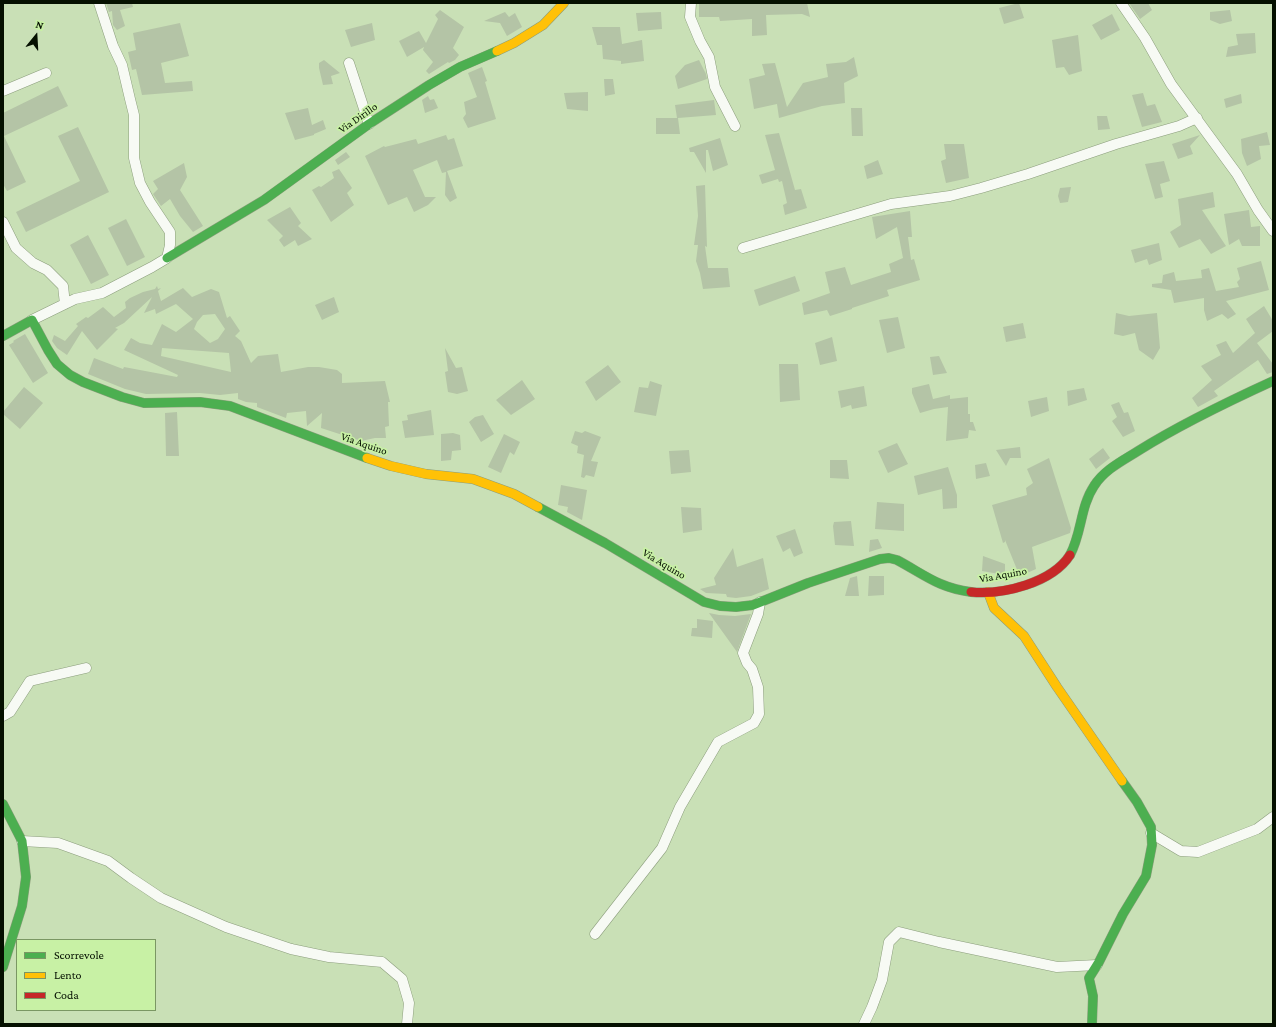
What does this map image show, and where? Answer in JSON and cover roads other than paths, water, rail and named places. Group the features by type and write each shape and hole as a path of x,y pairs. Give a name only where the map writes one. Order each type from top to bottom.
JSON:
{"street":[{"path":"3,336 74,299 102,293 167,258 170,245 170,232 150,202 140,182 134,158 134,115 122,65 113,46 99,3"},
{"name":"Via Dirillo","path":"167,258 264,200 369,124 460,67 514,43 543,25 564,3"},
{"path":"691,3 690,17 700,41 709,57 715,88 735,126"},
{"path":"1121,3 1145,38 1171,84 1237,174 1258,210 1273,231"},
{"path":"349,64 369,124"},
{"path":"3,91 46,73"},
{"path":"743,248 891,204 950,196 981,188 1028,174 1116,144 1179,126 1197,118"},
{"path":"3,222 16,248 33,263 47,270 63,286 65,304"},
{"name":"Via Aquino","path":"32,320 55,362 69,375 118,396 135,402 150,404 197,402 223,404 391,466 426,474 473,479 494,486 514,494 591,536 704,602 720,606 736,607 753,605 862,565 880,559 889,558 897,560 945,586 974,592 988,592 1014,588 1039,581 1064,563 1071,554 1080,534 1087,497 1096,482 1105,472 1168,433 1208,411 1273,381"},
{"path":"988,592 994,608 1024,636 1057,687 1137,802 1151,827 1152,845 1146,876 1123,914 1089,978 1093,996 1092,1024"},
{"path":"595,934 662,848 680,807 718,742 754,723 759,714 758,687 752,669 747,663 743,653 758,614 760,602"},
{"path":"3,716 10,712 30,681 86,668"},
{"path":"3,804 22,841 26,877 22,906 3,967"},
{"path":"1151,833 1182,851 1198,852 1257,829 1273,817"},
{"path":"22,841 58,843 108,860 131,878 161,898 226,927 291,949 329,957 382,962 402,979 409,1004 407,1024"},
{"path":"864,1024 872,1008 882,980 889,942 899,932 946,944 1056,967 1097,965"}]}
